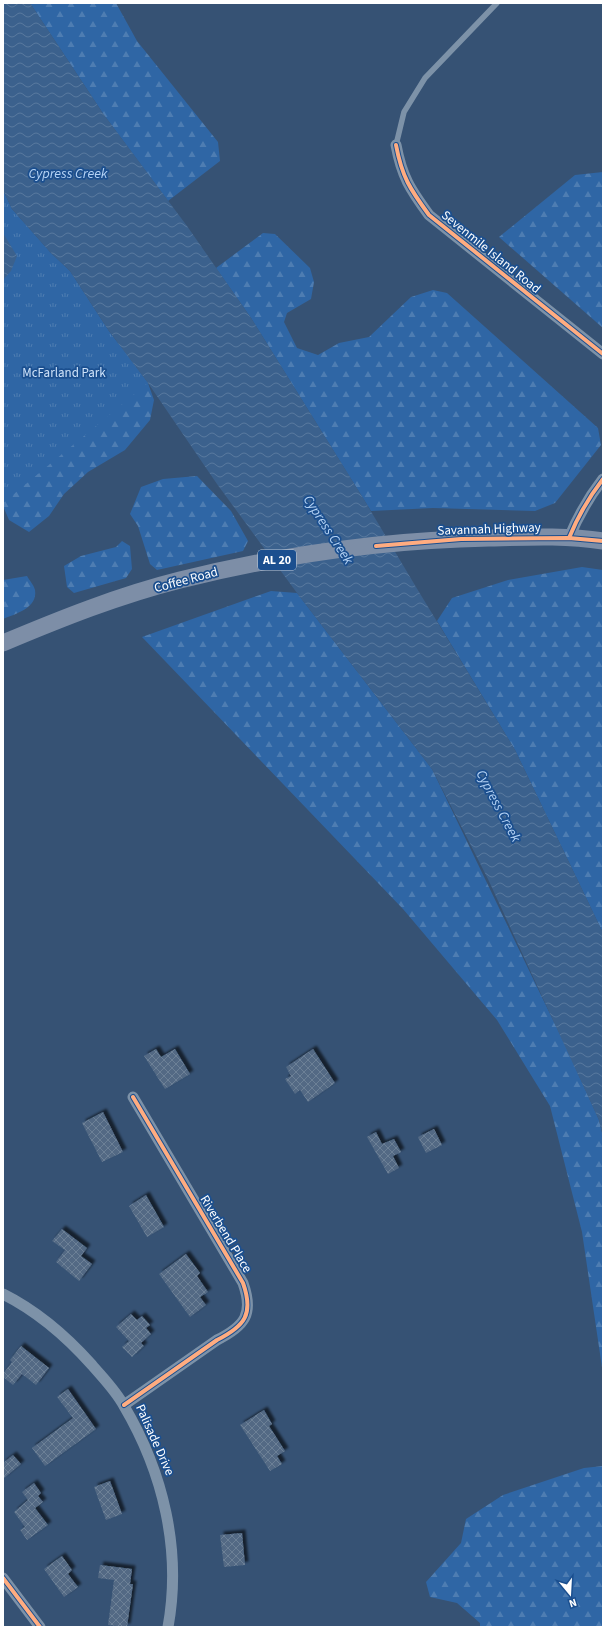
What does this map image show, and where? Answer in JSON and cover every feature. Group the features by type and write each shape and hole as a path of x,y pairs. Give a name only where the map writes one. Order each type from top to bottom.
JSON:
{"main road":[{"name":"Savannah Highway","path":"376,546 461,538 569,538 603,541"},
{"name":"Coffee Road","path":"3,643 79,612 179,580 304,554 376,546"}],"street":[{"name":"Sevenmile Island Road","path":"396,145 400,167 411,190 429,215 603,354"},
{"path":"569,538 590,497 603,479"},
{"name":"Riverbend Place","path":"124,1405 217,1340 230,1333 241,1323 248,1311 248,1297 243,1283 133,1097"},
{"name":"Palisade Drive","path":"3,1294 30,1309 74,1345 105,1380 124,1405 147,1451 162,1492 170,1533 173,1576 168,1627"},
{"path":"3,1578 40,1627"}],"lane":[{"name":"Sevenmile Island Road","path":"396,145 404,112 425,78 498,3"}],"green space":[{"path":"30,3 116,3 137,41 218,142 220,161 168,201 104,115"},
{"path":"603,172 603,328 499,237 575,175"},
{"name":"McFarland Park","path":"3,190 12,209 51,253 70,271 109,331 148,383 3,503"},
{"path":"263,233 275,234 310,268 314,282 311,299 287,313 284,322 297,348 318,355 339,343 369,337 411,297 433,290 447,293 598,428 601,445 555,503 535,511 433,508 371,511 251,318 216,268"},
{"path":"119,344 148,383 154,400 150,420 125,450 88,472 64,494 49,516 29,532 9,520 3,506 3,457"},
{"path":"197,476 231,511 248,541 243,551 157,570 150,564 138,526 130,514 141,487 163,479"},
{"path":"122,541 130,546 132,569 126,578 74,593 67,587 64,566 81,556 116,547"},
{"path":"582,567 603,570 603,933 515,750 437,621 452,598 508,580"},
{"path":"27,576 35,590 33,601 25,609 3,619 3,580"},
{"path":"271,591 297,593 432,769 566,1047 599,1120 603,1137 603,1374 582,1232 550,1106 497,1020 403,909 142,637"},
{"path":"603,1466 603,1627 480,1627 480,1623 457,1603 430,1597 426,1582 461,1543 466,1519 503,1495 584,1468"}],"water":[{"name":"Cypress Creek","path":"3,3 30,3 104,115 187,226 251,318 363,498 515,750 603,933 603,1137 599,1120 488,879 432,769 297,593 217,484 148,383 109,331 70,271 51,253 12,209 3,190"},
{"path":"3,233 17,256 11,271 3,280"}],"building":[{"path":"156,1049 161,1057 175,1049 190,1074 165,1089 144,1056"},
{"path":"313,1049 335,1083 308,1102 300,1090 295,1094 285,1079 291,1076 286,1067"},
{"path":"103,1112 123,1152 102,1162 82,1123"},
{"path":"434,1129 442,1145 426,1153 418,1137"},
{"path":"376,1132 382,1144 394,1139 401,1152 393,1156 399,1168 388,1174 367,1137"},
{"path":"146,1195 164,1227 147,1237 129,1206"},
{"path":"62,1229 87,1248 81,1256 92,1264 79,1281 56,1262 65,1250 52,1241"},
{"path":"186,1254 200,1273 197,1276 208,1292 200,1297 206,1305 190,1317 159,1274"},
{"path":"131,1314 137,1320 142,1316 150,1325 146,1328 151,1334 141,1343 144,1346 132,1357 122,1347 129,1341 116,1327"},
{"path":"21,1346 49,1368 36,1385 22,1374 13,1385 3,1377 3,1374 12,1362 10,1360"},
{"path":"68,1389 96,1429 45,1466 32,1448 73,1418 57,1397"},
{"path":"264,1410 272,1424 269,1426 285,1451 277,1456 282,1464 270,1471 240,1425"},
{"path":"13,1455 21,1464 3,1479 3,1463"},
{"path":"110,1481 122,1514 106,1520 94,1487"},
{"path":"34,1483 41,1493 38,1496 43,1502 35,1508 48,1525 27,1540 20,1530 25,1527 14,1512 28,1500 22,1492"},
{"path":"242,1533 245,1565 224,1567 220,1535"},
{"path":"62,1556 72,1570 68,1574 78,1587 64,1597 44,1569"},
{"path":"100,1565 132,1569 130,1584 133,1584 127,1627 108,1625 114,1580 98,1578"}],"cycle path":[{"path":"396,145 404,174 417,198 429,215 603,354"},
{"path":"569,538 584,507 603,479"},
{"path":"376,546 461,539 569,538 603,541"},
{"path":"124,1405 217,1340 234,1330 245,1318 248,1303 243,1283 133,1097"},
{"path":"3,1578 40,1627"}]}
